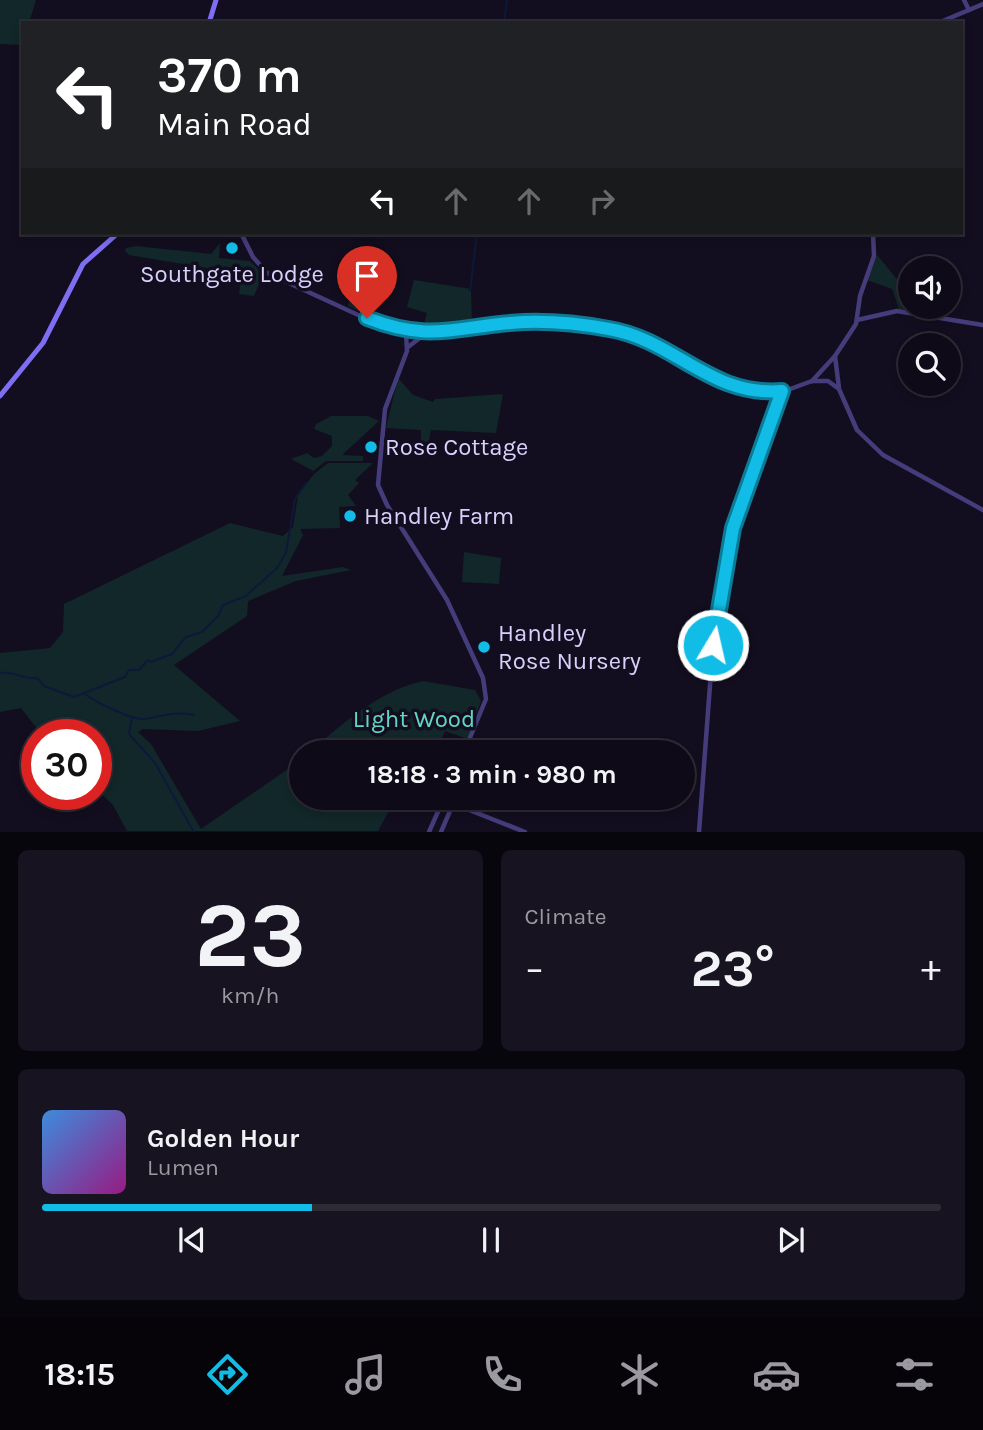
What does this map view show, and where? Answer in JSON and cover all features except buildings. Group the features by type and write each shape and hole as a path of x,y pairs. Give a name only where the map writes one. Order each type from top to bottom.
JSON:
{"main road":[{"path":"210,21 216,0"},
{"path":"0,396 43,343 76,273 116,235"}],"street":[{"path":"964,0 969,10"},
{"path":"942,21 983,4"},
{"path":"242,235 253,257 267,273 405,332 426,334 524,322 608,328 654,342 723,384 754,391 782,391 812,381 828,381 839,389"},
{"path":"812,381 835,356 857,320 860,296 874,256 873,235"},
{"path":"857,320 897,311 983,325"},
{"path":"405,332 408,347 385,409 378,485 387,505 447,600 483,678 486,699 469,740"},
{"path":"408,347 426,334"},
{"path":"835,356 839,389 857,430 884,456 983,510"},
{"path":"699,831 713,645 733,528 782,391"},
{"path":"429,831 439,810"},
{"path":"441,831 450,810"},
{"path":"468,810 525,831"},
{"path":"502,831 505,825"}],"green space":[{"path":"0,0 36,0 30,21 21,21 21,45 0,44"},
{"path":"220,243 219,258 250,261 263,274 254,296 239,294 241,278 237,273 129,255 125,251 126,248 136,246 211,254"},
{"path":"360,254 378,256 362,313 348,306"},
{"path":"877,255 898,280 898,306 892,289 867,280"},
{"path":"414,280 471,289 472,326 423,328 427,313 407,307"},
{"path":"398,378 413,395 433,402 435,399 503,394 496,433 431,430 426,457 421,456 421,430 386,428"},
{"path":"331,416 368,416 379,421 342,455 363,456 363,461 326,461 313,471 291,459 307,453 314,458 322,456 332,446 332,436 314,429 316,424"},
{"path":"328,463 373,463 355,480 359,483 348,495 356,506 339,507 340,528 300,529 303,535 282,576 343,567 351,570 296,581 248,601 247,616 174,665 240,721 198,731 143,729 138,732 151,744 201,829 289,768 289,810 389,810 378,831 127,831 112,804 112,719 30,719 21,708 0,712 0,653 50,648 63,632 64,604 230,523 283,536 293,527 298,495 314,474"},
{"path":"464,552 501,558 499,584 462,582"},
{"name":"Light Wood","path":"423,681 475,690 481,701 468,739 445,731 441,740 324,740 376,700"}],"waterway":[{"path":"504,21 507,0"},
{"path":"470,291 477,235"},
{"path":"0,673 37,678 44,686 74,697 125,677 129,670 139,670 148,660 151,662 172,654 186,637 202,632 218,616 223,605 246,596 277,568 286,553 295,499 306,483"},
{"path":"85,694 97,702 140,719 174,714 194,715"},
{"path":"132,717 129,734 155,763 194,832"}],"place":[{"name":"Southgate Lodge","path":"232,248"},
{"name":"Rose Cottage","path":"371,447"},
{"name":"Handley Farm","path":"350,516"},
{"name":"Handley Rose Nursery","path":"484,647"}],"route":[{"path":"367,318 405,332 419,334 524,322 608,328 636,334 654,342 723,384 754,391 782,391 733,528 713,645"}]}
